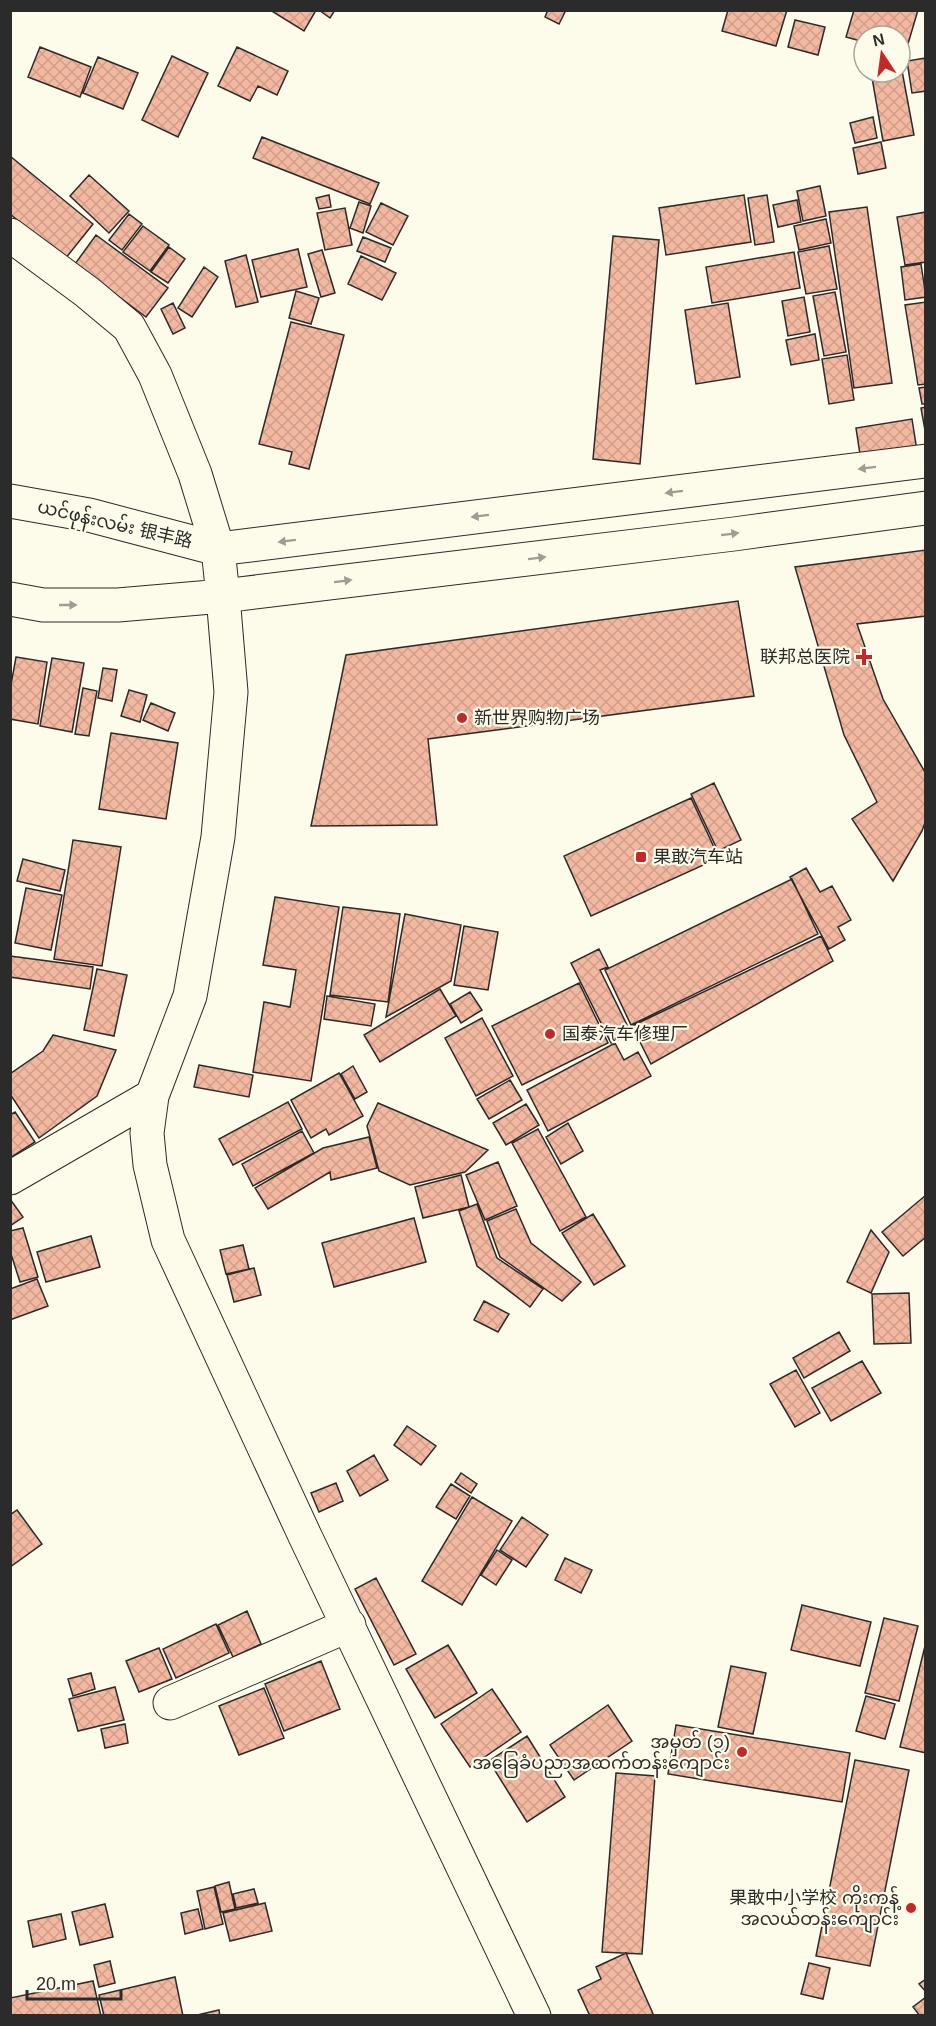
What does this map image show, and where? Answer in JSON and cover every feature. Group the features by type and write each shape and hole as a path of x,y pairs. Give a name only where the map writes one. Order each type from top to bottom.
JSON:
{"main road":[{"path":"10,235 87,292 129,327 155,375 195,474 218,549 231,692 218,837 190,996 152,1096 147,1133 150,1165 168,1240 534,2016"},
{"path":"218,549 926,461"},
{"name":"ယင်ဖုန်းလမ်း 银丰路","path":"10,501 89,515 218,549"},
{"path":"10,599 43,604 118,605 223,596 722,536 926,508"},
{"path":"10,1178 152,1096"},
{"path":"170,1703 349,1625"}],"building":[{"path":"270,10 312,10 315,12 304,31"},
{"path":"319,10 335,10 330,18"},
{"path":"548,10 566,10 559,24 545,17"},
{"path":"728,10 787,10 776,46 722,31"},
{"path":"854,10 918,10 912,30 912,24 852,24 852,39 846,37"},
{"path":"795,20 825,27 818,55 788,47"},
{"path":"40,47 91,67 80,97 28,77"},
{"path":"237,47 288,71 277,95 258,86 250,101 218,86"},
{"path":"172,56 208,73 178,137 142,120"},
{"path":"98,57 138,73 123,109 83,93"},
{"path":"926,58 926,91 912,93 912,60"},
{"path":"873,84 904,84 914,135 883,141"},
{"path":"873,117 877,138 855,143 850,123"},
{"path":"262,137 379,183 370,204 253,158"},
{"path":"881,142 886,168 858,174 853,148"},
{"path":"10,156 93,224 65,259 10,214"},
{"path":"89,175 129,211 109,233 70,196"},
{"path":"820,186 826,216 803,221 797,191"},
{"path":"329,195 331,207 319,209 316,198"},
{"path":"744,195 751,242 666,255 659,208"},
{"path":"767,195 774,242 755,245 748,198"},
{"path":"797,200 801,222 778,227 773,205"},
{"path":"359,202 371,206 363,233 350,228"},
{"path":"381,203 408,216 393,245 366,232"},
{"path":"867,207 892,383 854,388 829,212"},
{"path":"345,208 352,245 325,250 317,213"},
{"path":"926,212 926,262 905,265 897,217"},
{"path":"129,214 142,224 122,250 109,240"},
{"path":"826,219 831,243 799,250 794,226"},
{"path":"143,226 169,245 150,271 123,252"},
{"path":"96,235 168,288 146,317 75,264"},
{"path":"613,236 659,240 640,464 593,459"},
{"path":"363,237 391,248 385,262 357,251"},
{"path":"829,246 837,289 806,294 798,252"},
{"path":"169,247 185,259 168,283 151,272"},
{"path":"298,249 307,287 261,297 252,260"},
{"path":"322,250 335,293 321,297 308,254"},
{"path":"794,252 800,288 712,303 706,267"},
{"path":"246,255 258,302 236,307 225,261"},
{"path":"361,256 396,273 382,300 348,284"},
{"path":"921,264 926,297 905,300 901,267"},
{"path":"204,267 218,277 192,317 178,308"},
{"path":"296,291 319,298 311,324 289,318"},
{"path":"835,292 846,352 824,356 813,296"},
{"path":"804,297 810,332 788,336 782,301"},
{"path":"926,302 926,384 918,385 905,305"},
{"path":"173,303 185,328 173,334 161,309"},
{"path":"728,303 740,377 696,384 685,310"},
{"path":"291,322 344,335 309,469 289,464 292,452 259,444"},
{"path":"815,334 819,360 791,365 786,340"},
{"path":"847,355 854,400 829,404 822,359"},
{"path":"926,387 926,404 922,404 919,388"},
{"path":"926,407 926,436 921,408"},
{"path":"912,419 917,451 861,461 856,428"},
{"path":"926,550 926,616 857,624 883,699 926,774 926,820 893,881 852,819 877,802 844,735 795,567"},
{"name":"新世界购物广场","path":"738,601 754,696 428,739 437,825 311,826 346,655"},
{"path":"16,657 47,662 38,724 10,719 10,690"},
{"path":"52,658 84,663 72,732 40,726"},
{"path":"103,668 117,670 112,701 98,698"},
{"path":"83,688 97,691 89,736 75,734"},
{"path":"129,690 147,695 140,722 121,716"},
{"path":"151,703 175,713 168,731 143,720"},
{"path":"111,733 178,743 166,819 99,809"},
{"path":"714,783 741,840 718,851 691,794"},
{"name":"果敢汽车站","path":"691,798 719,858 591,916 564,856"},
{"path":"73,840 121,847 102,966 54,959"},
{"path":"23,859 65,870 60,891 17,881"},
{"path":"806,868 820,892 832,886 851,920 838,927 845,940 829,949 790,877"},
{"path":"792,879 818,934 631,1025 605,970"},
{"path":"26,888 62,895 51,950 15,943"},
{"path":"275,897 339,907 311,1081 253,1072 264,1002 290,1007 296,970 263,965"},
{"path":"343,907 400,914 388,1002 330,995"},
{"path":"405,914 461,925 451,981 386,1017"},
{"path":"464,926 498,932 488,990 454,985"},
{"path":"821,936 833,961 651,1064 632,1026"},
{"path":"599,949 608,967 600,970 631,1033 611,1043 571,963"},
{"path":"10,956 93,967 90,989 10,977"},
{"path":"97,969 127,975 114,1036 84,1030"},
{"name":"国泰汽车修理厂","path":"579,983 608,1043 522,1085 492,1026"},
{"path":"440,989 456,1016 380,1062 364,1035"},
{"path":"470,992 482,1010 461,1023 450,1004"},
{"path":"327,996 375,1004 371,1026 324,1019"},
{"path":"482,1018 513,1076 476,1096 445,1038"},
{"path":"53,1035 116,1050 97,1096 39,1138 10,1094 10,1074 43,1051"},
{"path":"615,1043 624,1060 638,1052 651,1076 548,1131 527,1090"},
{"path":"199,1065 253,1075 249,1097 194,1087"},
{"path":"353,1066 367,1092 355,1099 341,1074"},
{"path":"339,1073 363,1116 329,1135 326,1129 311,1138 291,1100"},
{"path":"510,1080 522,1100 489,1119 477,1099"},
{"path":"288,1102 302,1129 233,1165 219,1139"},
{"path":"378,1103 488,1150 465,1172 410,1185 379,1171 367,1126"},
{"path":"526,1104 539,1125 506,1145 493,1123"},
{"path":"15,1112 35,1142 10,1158 10,1115"},
{"path":"568,1123 583,1151 561,1164 546,1137"},
{"path":"538,1129 586,1217 560,1231 512,1143"},
{"path":"302,1131 314,1153 253,1186 242,1164"},
{"path":"369,1137 377,1168 331,1180 330,1172 268,1209 255,1188 323,1148"},
{"path":"498,1162 517,1206 485,1220 466,1175"},
{"path":"461,1175 469,1207 423,1218 415,1187"},
{"path":"926,1195 926,1237 903,1256 882,1232"},
{"path":"10,1199 23,1217 10,1226"},
{"path":"477,1204 497,1258 543,1289 530,1307 477,1266 459,1211"},
{"path":"516,1209 531,1243 581,1282 562,1301 500,1257 487,1221"},
{"path":"593,1214 625,1266 594,1285 562,1233"},
{"path":"414,1218 426,1262 334,1287 322,1243"},
{"path":"23,1228 38,1277 20,1282 10,1251 10,1231"},
{"path":"871,1230 889,1252 871,1293 847,1282"},
{"path":"91,1236 100,1267 46,1282 37,1252"},
{"path":"243,1245 249,1269 226,1274 220,1250"},
{"path":"254,1268 261,1295 234,1302 227,1275"},
{"path":"37,1279 48,1306 10,1320 10,1289"},
{"path":"909,1293 911,1343 874,1344 872,1294"},
{"path":"484,1301 509,1314 498,1332 474,1320"},
{"path":"839,1332 850,1351 804,1378 793,1358"},
{"path":"862,1361 881,1393 831,1421 812,1388"},
{"path":"796,1370 820,1413 795,1427 770,1384"},
{"path":"407,1426 436,1446 421,1465 394,1445"},
{"path":"374,1455 388,1480 360,1496 347,1471"},
{"path":"461,1473 477,1484 471,1493 455,1482"},
{"path":"336,1483 343,1501 319,1512 311,1493"},
{"path":"451,1484 470,1496 456,1519 436,1507"},
{"path":"472,1497 512,1521 462,1605 422,1581"},
{"path":"17,1510 42,1544 10,1567 10,1515"},
{"path":"522,1517 548,1535 526,1567 500,1550"},
{"path":"497,1550 512,1560 496,1585 481,1575"},
{"path":"565,1558 592,1570 581,1593 555,1580"},
{"path":"376,1578 416,1654 394,1665 355,1589"},
{"path":"802,1605 871,1622 860,1666 791,1650"},
{"path":"247,1611 261,1644 233,1657 218,1625"},
{"path":"884,1618 918,1626 899,1701 865,1693"},
{"path":"216,1624 229,1653 176,1678 163,1649"},
{"path":"926,1642 926,1753 900,1747"},
{"path":"448,1645 477,1693 435,1718 406,1669"},
{"path":"159,1648 172,1679 139,1692 126,1661"},
{"path":"321,1661 340,1709 284,1731 265,1684"},
{"path":"731,1666 766,1673 753,1734 718,1727"},
{"path":"91,1673 95,1689 73,1696 68,1679"},
{"path":"115,1687 124,1720 78,1731 69,1699"},
{"path":"264,1688 284,1738 239,1755 219,1706"},
{"path":"492,1689 521,1732 470,1767 441,1724"},
{"path":"866,1696 895,1704 885,1739 856,1731"},
{"path":"608,1705 632,1741 574,1780 550,1745"},
{"path":"125,1724 128,1743 105,1748 101,1729"},
{"path":"676,1725 850,1753 842,1802 668,1774"},
{"path":"527,1736 565,1797 527,1822 489,1761"},
{"path":"855,1760 909,1770 870,1966 816,1956"},
{"path":"616,1773 655,1776 642,1954 602,1952"},
{"path":"229,1882 235,1909 221,1912 215,1886"},
{"path":"214,1887 223,1924 205,1929 197,1891"},
{"path":"254,1889 258,1903 236,1908 233,1894"},
{"path":"265,1903 272,1931 230,1941 223,1913"},
{"path":"105,1904 113,1937 80,1945 72,1912"},
{"path":"198,1909 203,1929 185,1934 181,1913"},
{"path":"61,1914 66,1939 33,1947 28,1921"},
{"path":"626,1953 654,2016 590,2016 578,1990 601,1979 596,1967"},
{"path":"110,1961 115,1983 99,1987 94,1965"},
{"path":"809,1963 830,1968 823,1999 801,1994"},
{"path":"175,1977 183,2016 104,2016 99,1995"},
{"path":"926,1979 926,1992 919,1984"},
{"path":"93,1981 101,2016 10,2016 10,1998"},
{"path":"926,1997 926,2016 920,2016 913,2007"},
{"path":"219,2010 220,2016 193,2016"}],"place":[{"name":"联邦总医院","path":"864,657"},
{"name":"新世界购物广场","path":"462,718"},
{"name":"果敢汽车站","path":"641,857"},
{"name":"国泰汽车修理厂","path":"550,1034"},
{"name":"အမှတ် (၁) အခြေခံပညာအထက်တန်းကျောင်း","path":"742,1752"},
{"name":"果敢中小学校 ကိုးကန့် အလယ်တန်းကျောင်း","path":"911,1908"}]}
